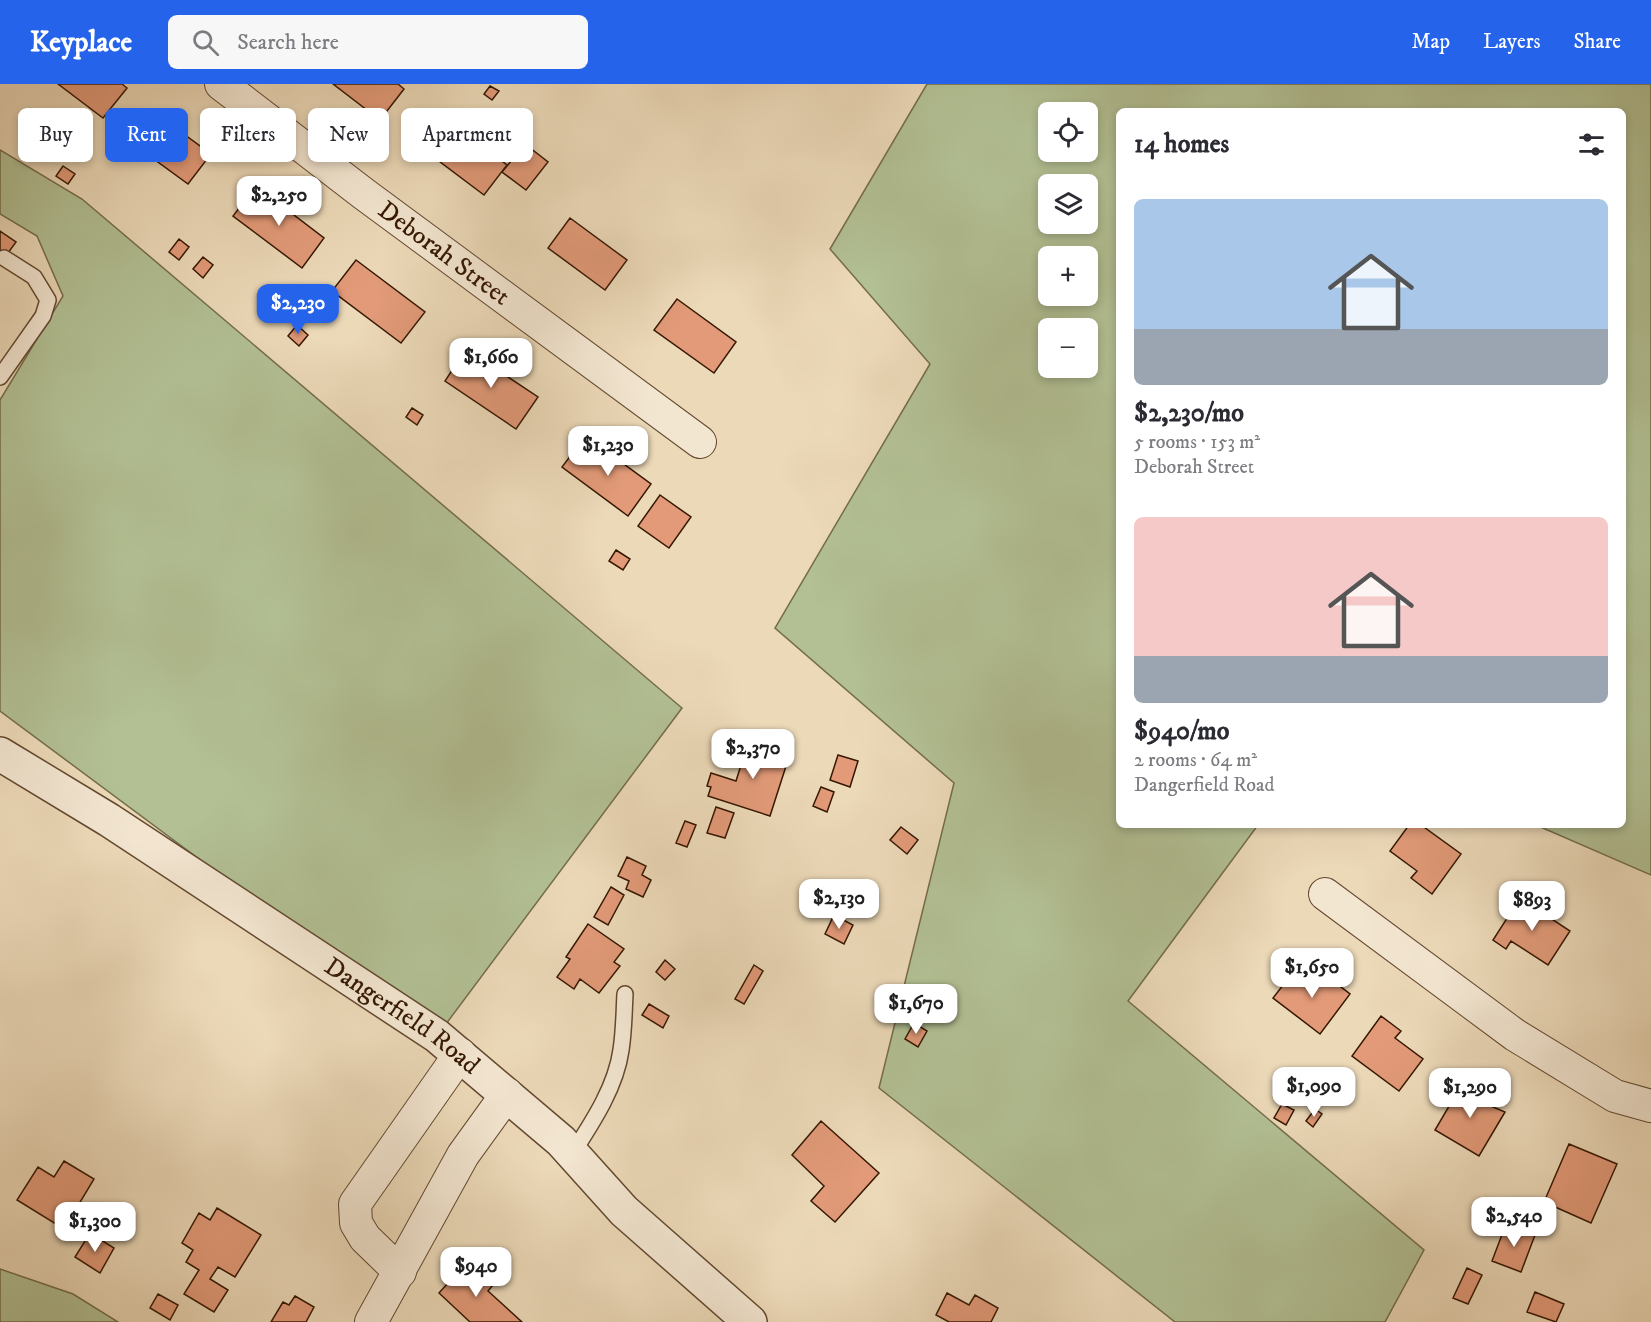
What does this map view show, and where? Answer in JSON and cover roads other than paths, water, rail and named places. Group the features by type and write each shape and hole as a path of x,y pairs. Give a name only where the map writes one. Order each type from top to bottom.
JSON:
{"street":[{"name":"Deborah Street","path":"221,84 364,194 700,442"},
{"name":"Dangerfield Road","path":"4,755 109,820 410,1018 460,1054 572,1154 624,1210 750,1322"},
{"path":"1325,894 1515,1035 1615,1096 1651,1106"},
{"path":"400,1272 365,1238 356,1223 355,1204 460,1054"},
{"path":"371,1322 463,1155 507,1094"}],"lane":[{"path":"0,377 43,316 48,300 34,276 4,258"},
{"path":"572,1154 600,1108 613,1078 621,1051 625,994"}]}
